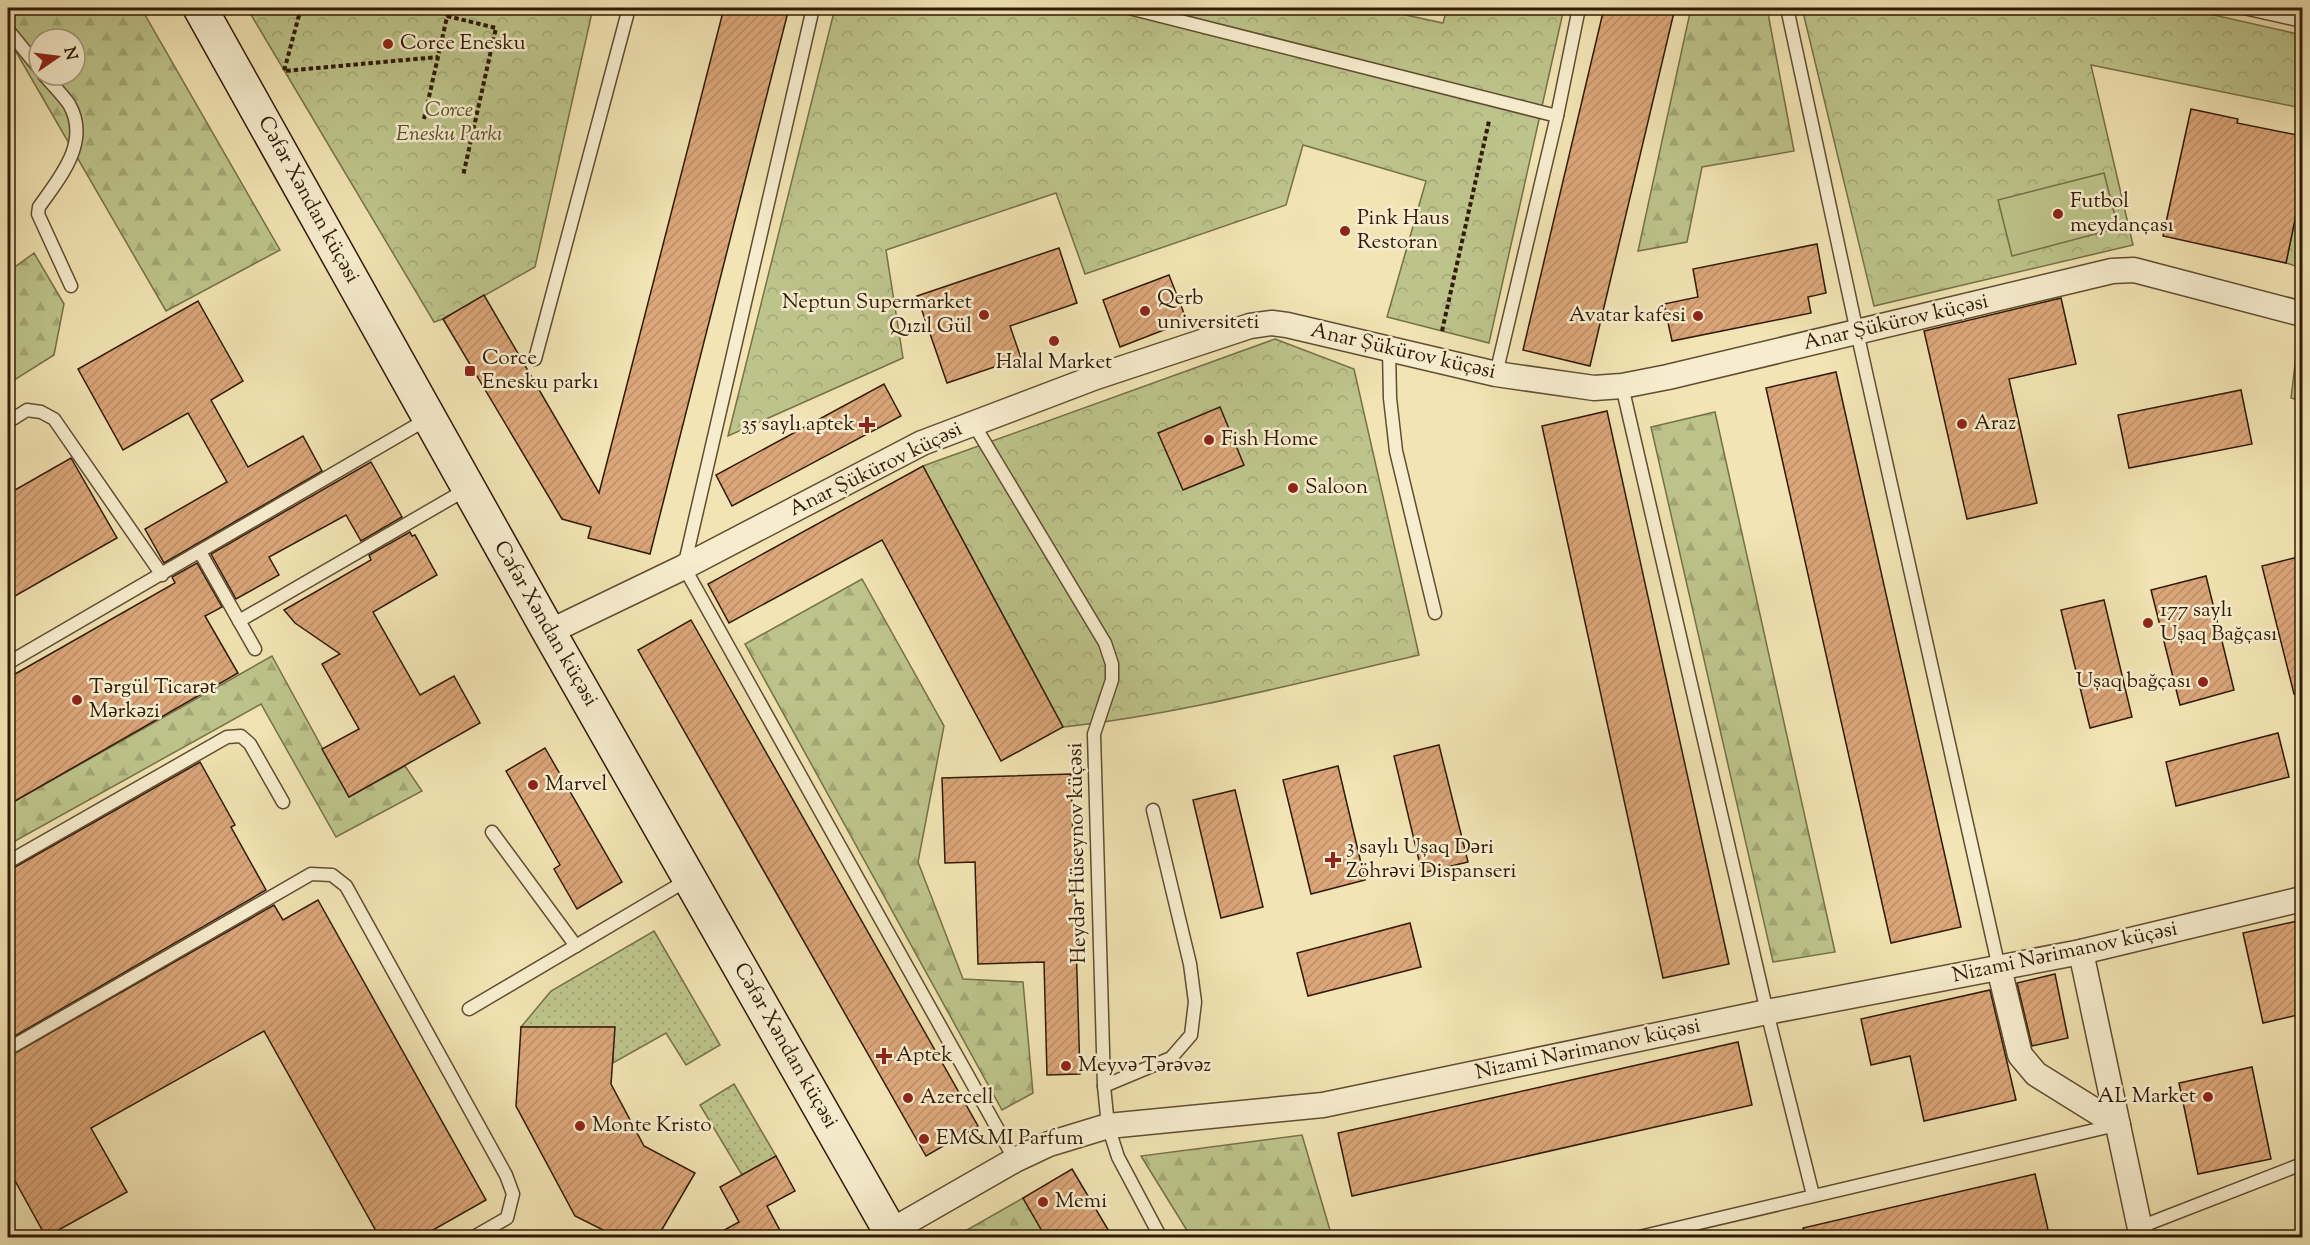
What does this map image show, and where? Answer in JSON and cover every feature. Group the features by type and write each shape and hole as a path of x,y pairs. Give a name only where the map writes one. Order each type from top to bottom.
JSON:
{"main road":[{"name":"Cəfər Xəndan küçəsi","path":"200,8 549,632 892,1234"}],"street":[{"name":"Anar Şükürov küçəsi","path":"549,632 684,567 922,443 1096,377 1250,326 1272,323 1287,325 1496,374 1594,388 1622,386 1668,377 2112,272 2134,270 2302,314"},
{"name":"Nizami Nərimanov küçəsi","path":"892,1234 1015,1160 1049,1144 1108,1126 1323,1105 1767,1012 2081,952 2302,899"},
{"path":"2081,952 2141,1232"},
{"path":"1999,968 2020,1055 2036,1074 2118,1125"}],"lane":[{"path":"535,359 629,8"},
{"path":"813,8 684,567 1015,1160"},
{"path":"1129,8 1557,116"},
{"path":"1496,374 1557,116 1579,8"},
{"path":"1787,8 1999,968"},
{"path":"2244,8 2302,21"},
{"path":"8,30 27,54"},
{"path":"54,87 69,105 76,124 78,140 66,168 39,207 38,214 71,286"},
{"path":"1389,348 1390,398 1396,451 1435,613"},
{"path":"1622,386 1767,1012 1813,1195"},
{"path":"8,422 27,410 41,412 54,419 162,575"},
{"path":"8,663 429,417"},
{"name":"Heydər Hüseynov küçəsi","path":"974,423 1105,643 1112,664 1112,680 1094,734 1104,1086 1108,1126 1118,1157 1161,1238"},
{"path":"239,621 469,488"},
{"path":"200,552 255,649"},
{"path":"8,862 227,737 241,736 250,744 283,802"},
{"path":"1104,1086 1171,1058 1191,1035 1195,1002 1190,964 1153,810"},
{"path":"492,832 576,946"},
{"path":"8,1049 311,874 332,875 346,886 506,1175 513,1194 507,1218 472,1238"},
{"path":"469,1009 690,878"},
{"path":"1635,1238 2118,1125"},
{"path":"2141,1232 2302,1164"}],"path":[{"path":"301,8 284,71 438,57"},
{"path":"424,119 449,8"},
{"path":"447,16 496,28 463,176"},
{"path":"1442,331 1494,100"}],"green space":[{"path":"8,8 141,8 280,250 166,311 36,87 87,87 87,27 27,27 27,71 8,38"},
{"name":"Corce Enesku Parkı","path":"247,8 593,8 535,267 434,322"},
{"path":"835,8 1373,8 1443,23 1447,8 1564,8 1489,343 1387,317 1426,181 1303,145 1286,205 1085,274 1056,193 886,250 903,358 728,436"},
{"path":"1691,8 1767,8 1794,151 1702,167 1687,242 1638,251"},
{"path":"1802,8 2183,8 2302,35 2302,108 2091,65 2133,245 1874,306"},
{"name":"Futbol meydançası","path":"2104,173 2118,228 2012,256 1998,200"},
{"path":"2302,186 2302,268 2286,263"},
{"path":"34,253 64,304 54,355 8,384 8,272"},
{"path":"1275,339 1354,369 1419,655 1197,706 1063,727 923,466"},
{"path":"2297,348 2302,349 2302,401 2291,398"},
{"path":"1715,412 1835,952 1773,962 1651,427"},
{"path":"862,579 944,726 918,862 963,979 1023,982 1033,1093 1002,1110 745,644"},
{"path":"272,656 349,797 405,766 422,791 336,837 261,704 8,845 8,805"},
{"path":"654,931 720,1045 686,1065 666,1033 613,1063 614,1027 521,1027 551,991"},
{"path":"734,1084 776,1156 742,1175 700,1105"},
{"path":"1302,1135 1332,1237 1191,1237 1141,1156"},
{"path":"1023,1198 1046,1237 953,1238"}],"building":[{"path":"724,8 789,8 650,554 588,538 591,527 562,519 443,319 484,295 599,493"},
{"path":"1604,8 1675,8 1590,366 1523,350"},
{"path":"2191,109 2238,119 2237,123 2302,136 2302,186 2286,263 2163,236"},
{"path":"1817,244 1826,293 1808,297 1811,313 1672,341 1664,304 1698,297 1693,269"},
{"name":"Neptun Supermarket Qızıl Gül","path":"1059,248 1077,303 1010,326 1021,358 947,383 917,296"},
{"name":"Qerb universiteti","path":"1169,275 1187,321 1120,347 1103,300"},
{"path":"2061,298 2076,364 2009,379 2037,503 1967,519 1924,331"},
{"path":"198,301 243,381 211,400 248,467 303,436 322,471 164,563 145,529 227,482 188,413 123,450 78,369"},
{"path":"1836,372 1961,927 1891,943 1766,388"},
{"path":"884,384 901,416 732,506 716,475"},
{"path":"2241,390 2252,444 2129,468 2118,415"},
{"path":"1220,407 1244,465 1183,490 1158,433"},
{"path":"1607,411 1729,964 1663,978 1542,426"},
{"path":"71,458 117,538 8,600 8,494"},
{"path":"371,462 402,517 361,541 346,515 269,557 279,575 236,599 211,554"},
{"path":"923,466 1063,727 1001,761 882,540 729,623 708,584"},
{"path":"410,532 412,536 415,535 437,575 373,612 420,695 454,676 480,723 349,797 322,749 359,729 322,664 340,654 295,623 284,610 371,560 369,555"},
{"path":"2302,556 2302,693 2294,694 2262,566"},
{"path":"197,563 222,607 205,616 238,673 8,805 8,678 175,583 172,577"},
{"path":"2206,576 2234,690 2180,705 2151,590"},
{"path":"2104,600 2132,717 2090,728 2061,610"},
{"path":"691,620 978,1126 926,1156 638,650"},
{"path":"2278,733 2289,777 2176,806 2166,762"},
{"path":"1439,745 1468,862 1422,873 1394,756"},
{"path":"545,748 622,882 577,909 554,869 560,865 506,771"},
{"path":"200,762 235,825 231,827 266,890 8,1040 8,871"},
{"path":"1338,766 1365,880 1311,894 1283,780"},
{"path":"1071,774 1080,1074 1047,1075 1044,962 978,964 975,862 945,863 942,778"},
{"path":"1235,790 1263,907 1221,918 1193,800"},
{"path":"318,900 486,1200 419,1238 380,1238 264,1031 91,1128 127,1192 46,1237 8,1168 8,1057 274,905 283,920"},
{"path":"2302,920 2302,1014 2263,1023 2243,933"},
{"path":"1410,923 1421,967 1308,996 1297,953"},
{"path":"2055,974 2068,1038 2032,1046 2017,983"},
{"path":"1990,990 2016,1100 1924,1121 1910,1056 1871,1065 1861,1019"},
{"name":"Monte Kristo","path":"521,1027 615,1027 611,1084 644,1146 695,1173 657,1238 619,1238 575,1216 516,1106"},
{"path":"1738,1042 1752,1105 1352,1196 1338,1133"},
{"path":"2252,1067 2271,1159 2198,1174 2179,1083"},
{"path":"776,1156 795,1191 767,1206 784,1238 710,1238 739,1222 720,1187"},
{"path":"1072,1169 1113,1238 1046,1238 1023,1198"},
{"path":"2035,1174 2050,1238 1804,1238 1803,1228"}],"place":[{"name":"Corce Enesku","path":"388,44"},
{"name":"Futbol meydançası","path":"2058,214"},
{"name":"Pink Haus Restoran","path":"1345,231"},
{"name":"Qerb universiteti","path":"1145,311"},
{"name":"Neptun Supermarket Qızıl Gül","path":"984,315"},
{"name":"Avatar kafesi","path":"1698,316"},
{"name":"Halal Market","path":"1054,341"},
{"name":"Corce Enesku parkı","path":"470,371"},
{"name":"Araz","path":"1962,424"},
{"name":"35 saylı aptek","path":"867,425"},
{"name":"Fish Home","path":"1209,440"},
{"name":"Saloon","path":"1293,488"},
{"name":"177 saylı Uşaq Bağçası","path":"2148,623"},
{"name":"Uşaq bağçası","path":"2203,682"},
{"name":"Tərgül Ticarət Mərkəzi","path":"77,700"},
{"name":"Marvel","path":"533,785"},
{"name":"3 saylı Uşaq Dəri Zöhrəvi Dispanseri","path":"1333,860"},
{"name":"Aptek","path":"884,1056"},
{"name":"Meyvə Tərəvəz","path":"1066,1066"},
{"name":"AL Market","path":"2208,1097"},
{"name":"Azercell","path":"908,1098"},
{"name":"Monte Kristo","path":"580,1126"},
{"name":"EM&MI Parfum","path":"924,1139"},
{"name":"Memi","path":"1043,1202"}]}
